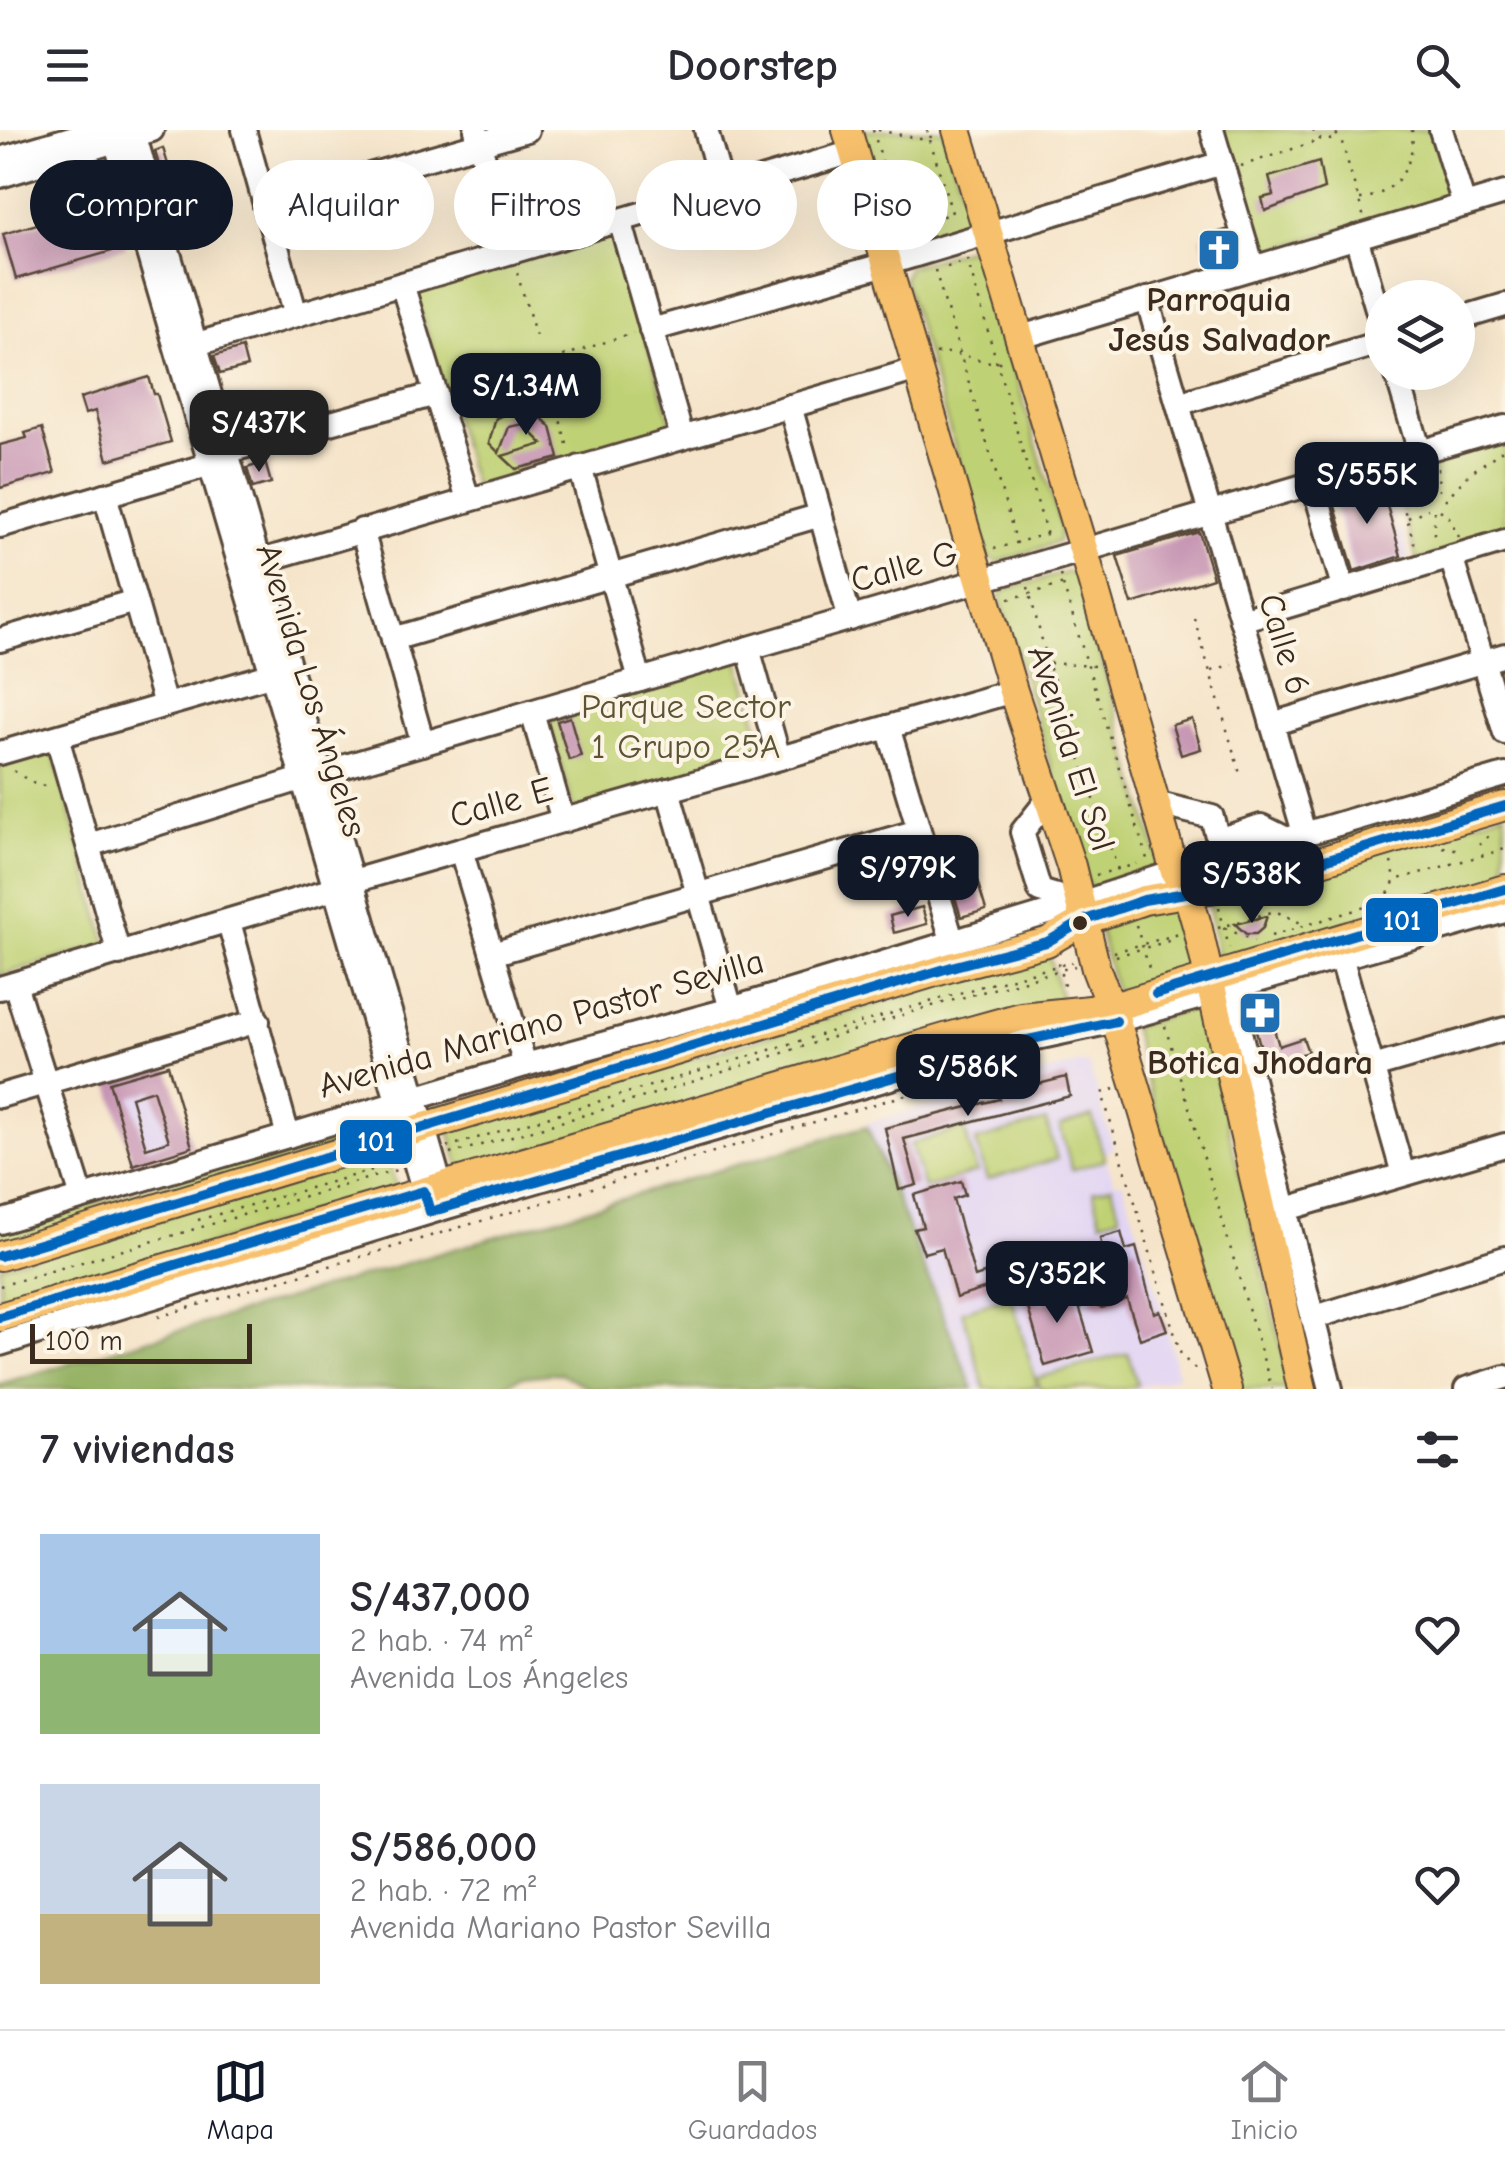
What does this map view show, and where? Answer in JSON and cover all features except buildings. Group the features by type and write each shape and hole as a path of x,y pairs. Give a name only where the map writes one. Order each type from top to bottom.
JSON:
{"main road":[{"name":"Avenida El Sol","path":"957,130 983,220 1013,352 1084,552 1102,664 1184,871 1211,928 1302,1389"},
{"name":"Avenida El Sol","path":"890,250 916,364 1080,901 1214,1383"},
{"name":"Avenida Mariano Pastor Sevilla","path":"0,1317 419,1178 955,966 1047,942 1080,901 1184,871 1251,882 1505,806"},
{"name":"Avenida Mariano Pastor Sevilla","path":"0,1256 419,1178 1002,1022 1113,1015 1505,888"}],"street":[{"path":"244,130 253,162"},
{"path":"406,160 478,137 527,130"},
{"path":"706,130 714,160"},
{"path":"1212,130 1228,166 1253,268"},
{"path":"1441,130 1464,205"},
{"path":"0,159 124,133"},
{"path":"0,176 124,133"},
{"name":"Avenida Los Ángeles","path":"124,133 197,344 261,561 312,776 407,1100 419,1178"},
{"name":"Avenida Los Ángeles","path":"124,133 208,464 270,675 312,776"},
{"path":"478,137 510,252"},
{"path":"797,161 850,141"},
{"path":"948,241 983,220 1228,166"},
{"path":"1013,352 1147,299 1505,193"},
{"path":"197,344 636,215"},
{"path":"620,220 682,437"},
{"path":"1362,235 1372,280"},
{"path":"278,250 296,315"},
{"path":"651,329 872,250"},
{"path":"402,284 468,500"},
{"name":"Calle 6","path":"1147,299 1272,724 1297,838"},
{"path":"1475,314 1505,305"},
{"path":"1178,404 1365,347"},
{"path":"261,561 790,406 916,364"},
{"path":"1402,390 1424,459"},
{"path":"0,526 208,464 229,451 436,393"},
{"path":"790,406 850,618"},
{"name":"Calle G","path":"88,845 1390,460 1424,459 1505,427"},
{"path":"577,468 640,680"},
{"path":"1313,483 1344,590"},
{"path":"105,495 165,705"},
{"path":"393,639 821,515"},
{"path":"362,530 422,744"},
{"path":"1241,620 1344,590 1419,562 1505,541"},
{"path":"1456,552 1494,658 1505,733"},
{"path":"0,640 136,601"},
{"path":"748,648 778,758"},
{"path":"1272,724 1494,658"},
{"path":"3,758 58,736 270,675"},
{"name":"Calle E","path":"8,986 888,727 1011,681"},
{"path":"532,712 563,820"},
{"path":"888,727 952,940"},
{"path":"58,736 119,954"},
{"name":"Avenida Mariano Pastor Sevilla","path":"1184,871 1505,775"},
{"path":"668,790 731,1009"},
{"path":"1040,891 1022,832 1049,798"},
{"path":"1156,802 1212,817 1218,840"},
{"path":"1184,871 1218,840 1262,826 1297,838"},
{"path":"492,954 918,830"},
{"path":"461,850 525,1065"},
{"path":"1020,921 1025,896 1040,891 1080,901"},
{"name":"Avenida Mariano Pastor Sevilla","path":"0,1222 525,1065 731,1009 1080,901"},
{"name":"Avenida Mariano Pastor Sevilla","path":"1222,982 1342,960 1505,911"},
{"path":"229,922 288,1136"},
{"path":"1342,960 1403,1174"},
{"name":"Avenida El Sol","path":"1222,982 1331,1389"},
{"path":"8,986 82,1198"},
{"path":"0,1096 258,1021"},
{"path":"1373,1067 1505,1029"},
{"path":"1283,1210 1505,1145"},
{"name":"Avenida Mariano Pastor Sevilla","path":"0,1344 419,1178"},
{"path":"1312,1318 1505,1258"},
{"path":"1469,1389 1505,1377"}],"path":[{"path":"879,160 876,130 920,140 957,130"},
{"path":"927,130 936,160"},
{"path":"1312,130 1320,140"},
{"path":"1359,200 1390,188 1404,173 1412,154 1412,130"},
{"path":"1228,166 1328,141 1337,132 1359,200 1362,235"},
{"path":"948,220 983,220"},
{"path":"934,250 935,270 1018,542 1048,663 1143,946 1272,1389"},
{"path":"510,252 538,343"},
{"path":"967,261 1013,352 1046,534"},
{"path":"563,356 651,329"},
{"path":"916,364 949,350 962,354 1013,352"},
{"path":"436,393 526,367"},
{"path":"498,375 510,413"},
{"path":"549,380 577,468"},
{"path":"1446,500 1470,473 1505,448"},
{"path":"1424,459 1438,492"},
{"path":"1424,459 1428,494"},
{"path":"1390,460 1419,562 1438,552 1434,512"},
{"path":"1407,519 1428,508"},
{"path":"1440,510 1453,524 1456,552"},
{"path":"1046,534 1084,552 1064,584 1030,594 980,580 1018,542 1046,534"},
{"path":"1064,584 1102,664 1184,871 1211,928 1222,982"},
{"path":"1194,618 1242,777"},
{"path":"1210,671 1252,658"},
{"path":"1011,681 1048,663 1102,664"},
{"path":"3,758 31,782 62,789"},
{"path":"1479,846 1491,834"},
{"path":"1211,928 1251,941 1378,903 1386,898 1395,880 1505,849"},
{"path":"1080,901 1184,871"},
{"path":"145,1320 419,1178 619,1105 918,1010 1275,911 1305,925"},
{"path":"0,1286 419,1178 967,990 1094,960"},
{"path":"194,1221 965,1077"},
{"path":"1118,1088 1102,1093 1180,1354 1214,1383"},
{"path":"0,1280 33,1269"}],"shaded area":[{"path":"1380,476 1409,558 1353,576 1329,491"},
{"path":"1080,1063 1089,1065 1113,1147 1104,1154 1114,1182 1123,1183 1178,1376 1134,1389 974,1389 867,1123"},
{"path":"168,1065 192,1147 133,1165 109,1082"}],"green space":[{"path":"860,130 943,130 967,207 964,223 948,228 948,160 869,160"},
{"path":"1221,130 1432,130 1452,197 1258,254"},
{"path":"616,242 674,432 475,489 415,292 554,250 616,250"},
{"path":"966,249 976,251 981,259 1061,528 1058,542 997,562 988,557 904,279 908,267"},
{"path":"1505,433 1505,535 1417,561 1390,467"},
{"path":"1068,572 1075,575 1079,584 1159,861 1158,868 1096,887 1085,880 1000,597 1005,590"},
{"name":"Parque Sector 1 Grupo 25A","path":"739,660 766,753 574,809 548,717"},
{"path":"52,748 107,944 0,975 0,763"},
{"path":"1505,786 1505,798 1245,868 1221,880 1219,870"},
{"path":"1505,812 1505,881 1219,963 1211,901"},
{"path":"1177,897 1197,968 1120,992 1115,990 1099,929"},
{"path":"1049,953 1062,1005 460,1169 449,1130"},
{"path":"1197,1007 1204,1009 1212,1061 1291,1389 1234,1389 1132,1027"},
{"path":"1092,1116 1105,1160 1072,1170 1060,1126"},
{"path":"377,1121 380,1132 0,1245 0,1232"},
{"path":"1046,1121 1057,1159 987,1180 976,1141"},
{"path":"867,1126 973,1389 591,1389 560,1373 521,1377 496,1389 0,1389 0,1384"},
{"path":"964,1128 977,1172 924,1188 911,1144"},
{"path":"385,1148 396,1188 0,1307 0,1266"},
{"path":"1112,1186 1120,1216 1101,1221 1093,1191"},
{"path":"1011,1296 1037,1385 1025,1389 985,1389 962,1311"},
{"path":"1128,1353 1137,1385 1124,1389 1040,1389 1037,1378"}],"transit line":[{"name":"101","path":"0,1256 955,966 1047,942 1085,920 1144,900 1251,882 1505,806"},
{"name":"101","path":"1156,994 1505,889"},
{"name":"101","path":"0,1317 424,1191 430,1212 1004,1045 1116,1021"}],"place":[{"name":"Parroquia Jesús Salvador","path":"1219,250"},
{"name":"Botica Jhodara","path":"1260,1013"}]}
